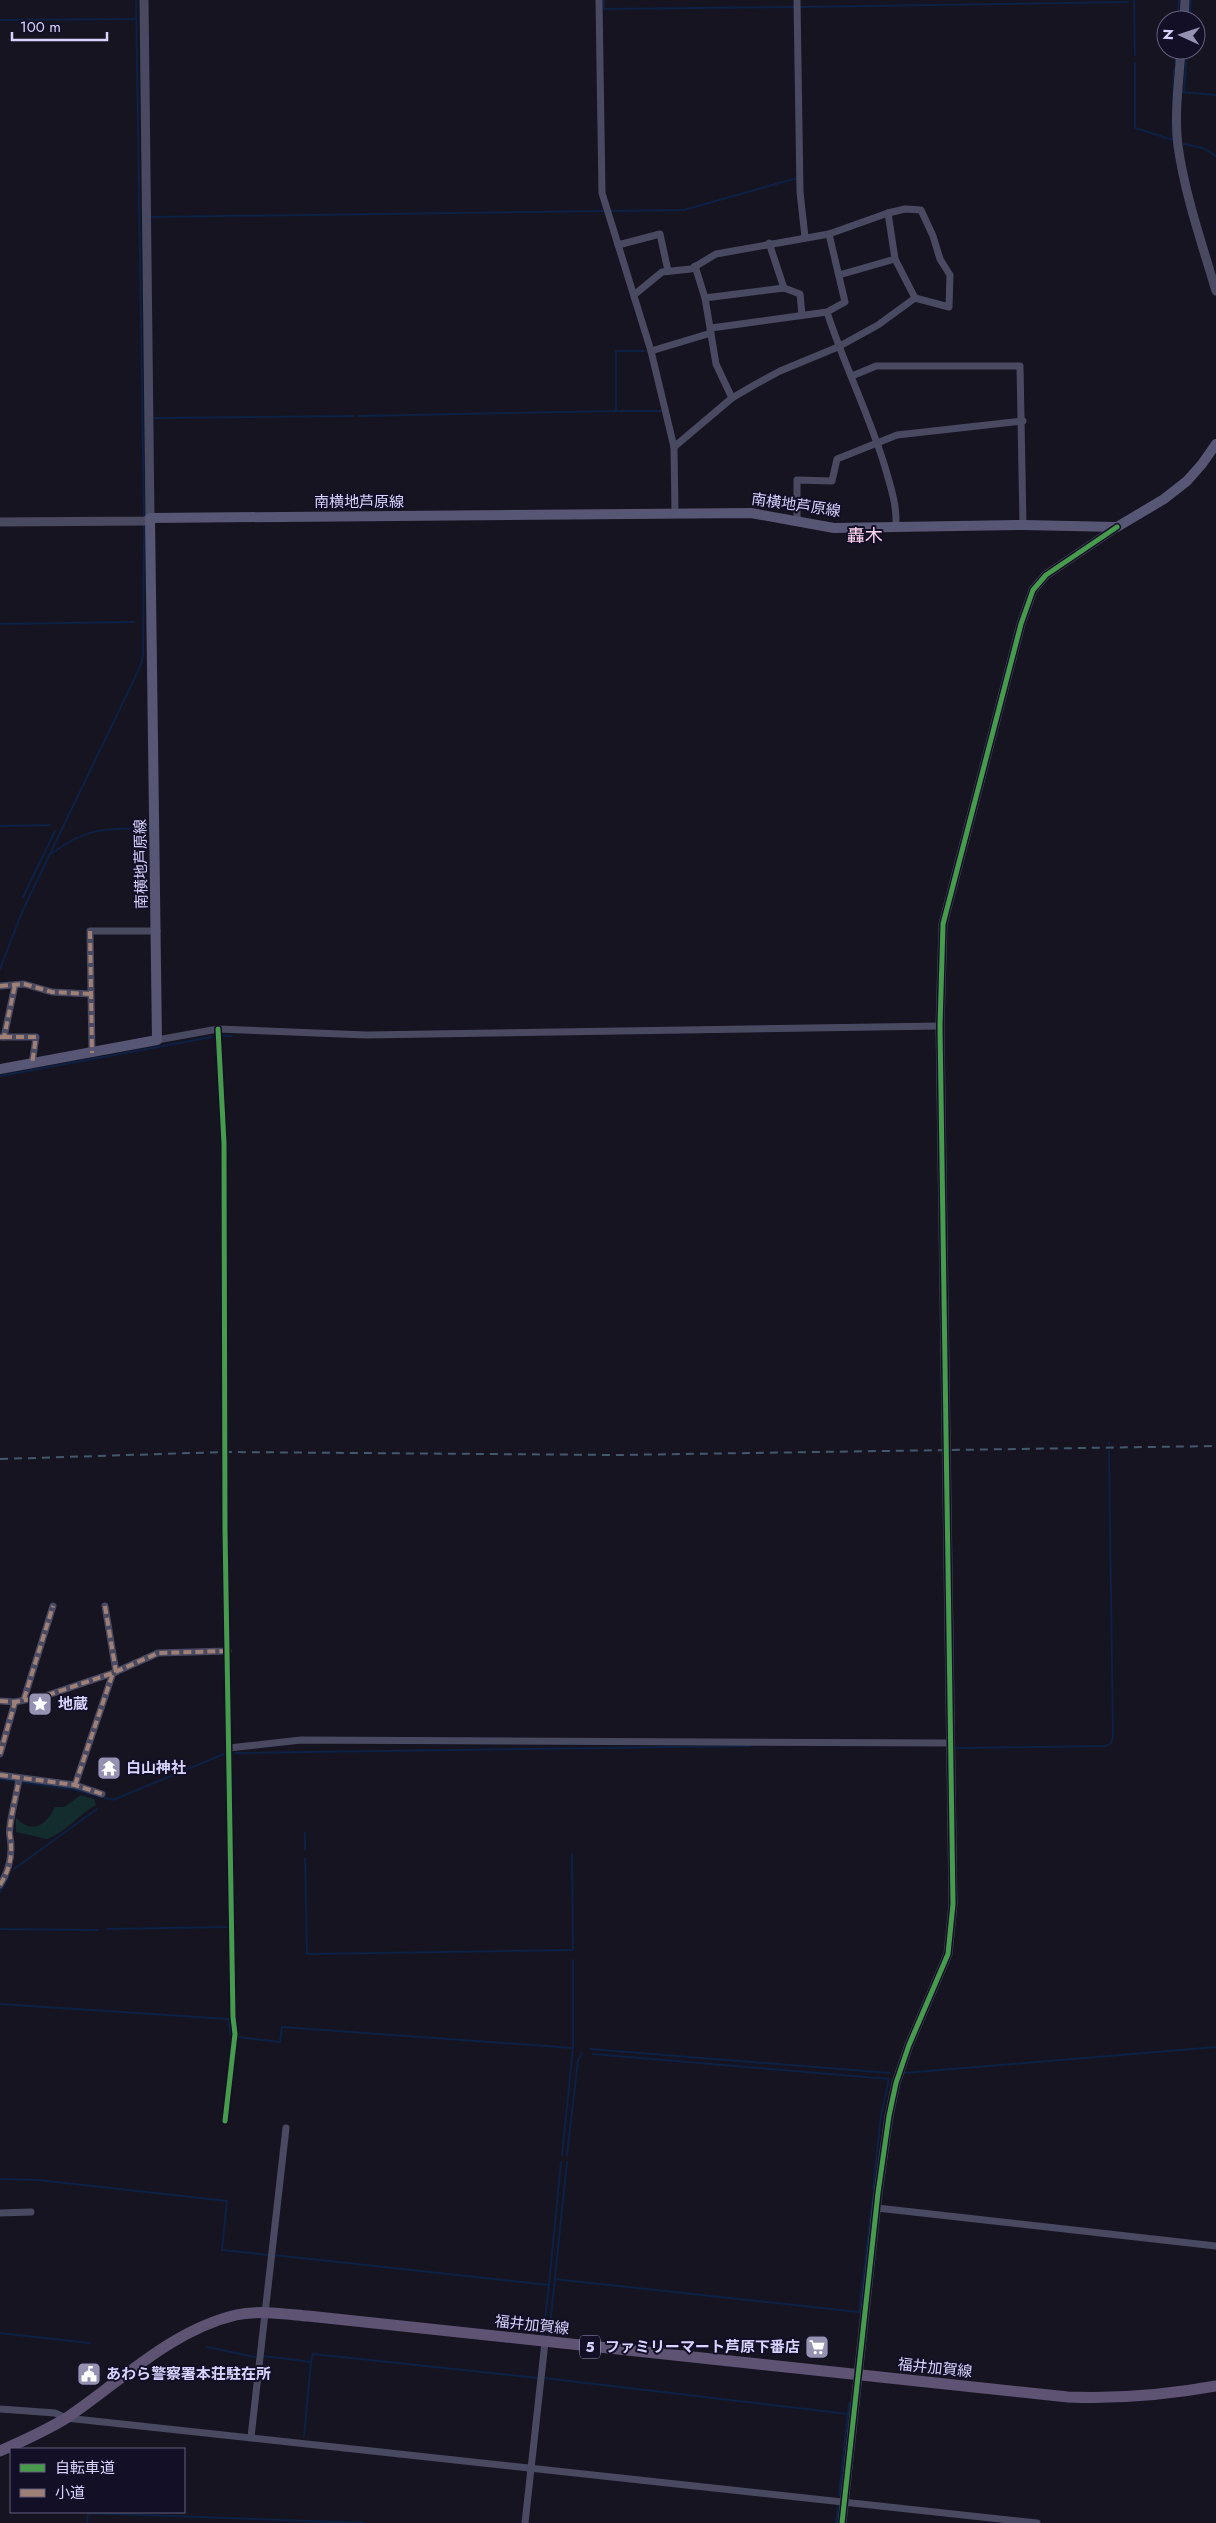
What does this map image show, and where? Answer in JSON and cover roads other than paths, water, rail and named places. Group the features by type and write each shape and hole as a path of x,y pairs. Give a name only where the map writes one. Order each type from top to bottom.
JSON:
{"main road":[{"path":"1117,527 1164,499 1187,481 1216,444"},
{"name":"南横地芦原線","path":"157,1040 157,931 144,520 675,512 751,513 834,528 1023,525 1117,527"},
{"path":"0,1069 157,1040"},
{"name":"福井加賀線","path":"0,2451 66,2418 161,2350 192,2332 236,2315 265,2313 858,2375 1099,2398 1186,2392 1216,2386"}],"street":[{"path":"0,522 144,520 150,317 144,0"},
{"path":"599,0 602,193 651,351 674,447 675,512"},
{"path":"797,0 800,192 805,237"},
{"path":"1181,60 1178,89 1178,144 1184,178 1216,291"},
{"path":"634,295 662,272 690,269 716,254 769,242 829,234 888,213 905,209 921,210 933,236 940,259 950,275 949,307 915,298 894,259 888,213"},
{"path":"618,246 660,234 668,271"},
{"path":"651,351 711,331 827,312 845,302 829,234"},
{"path":"769,242 784,288"},
{"path":"839,275 894,259"},
{"path":"694,266 705,298 716,364 732,398"},
{"path":"705,298 784,288 800,294 802,315"},
{"path":"674,447 732,398 780,371 838,347 878,325 915,298"},
{"path":"827,312 838,347 852,376 877,441 897,507 896,527"},
{"path":"852,376 876,366 1020,366 1023,421 1023,525"},
{"path":"797,520 797,480 832,481 837,459 877,441 896,435 1023,421"},
{"path":"842,2523 889,2116 896,2083 909,2045 948,1954 953,1904 940,1026 943,924 1021,624 1033,590 1046,575 1117,527"},
{"path":"92,1053 90,931 157,931"},
{"path":"15,985 2,1037 36,1037 32,1064"},
{"path":"0,986 35,986 52,992 90,994"},
{"path":"157,1040 218,1030 366,1034 940,1026"},
{"path":"218,1030 224,1143 225,1530 232,2017 235,2034 226,2121"},
{"path":"24,1699 53,1606"},
{"path":"75,1786 114,1673 105,1606"},
{"path":"0,1701 15,1702 45,1696 114,1673 158,1653 228,1651"},
{"path":"0,1754 15,1702"},
{"path":"229,1748 301,1740 950,1743"},
{"path":"0,1775 18,1781 75,1786 102,1794"},
{"path":"0,1885 13,1853 10,1837 18,1781"},
{"path":"0,1836 10,1837"},
{"path":"251,2437 286,2128"},
{"path":"878,2208 1216,2246"},
{"path":"0,2213 31,2212"},
{"path":"525,2523 545,2342"},
{"path":"0,2408 55,2414 66,2418 1037,2523"}],"waterway":[{"path":"136,0 144,518"},
{"path":"604,0 604,9 795,7"},
{"path":"1134,0 1135,55"},
{"path":"1178,10 1179,0"},
{"path":"1190,10 1191,0"},
{"path":"800,7 1128,2"},
{"path":"0,20 136,19"},
{"path":"1184,92 1186,60"},
{"path":"1135,63 1135,128 1173,140 1172,122"},
{"path":"1173,102 1174,69"},
{"path":"1180,92 1216,95"},
{"path":"1184,144 1203,148 1216,156"},
{"path":"609,211 684,210 797,178"},
{"path":"151,217 604,211"},
{"path":"644,351 616,351 616,411 661,411"},
{"path":"360,416 616,411"},
{"path":"154,418 353,416"},
{"path":"0,969 22,912 140,667 143,656 144,525"},
{"path":"0,624 134,622"},
{"path":"0,826 50,825"},
{"path":"51,854 76,838 98,831 151,828"},
{"path":"23,897 55,831"},
{"path":"224,1036 231,1036"},
{"path":"0,1076 212,1037"},
{"path":"955,1748 1106,1746 1111,1743 1113,1736 1109,1451"},
{"path":"235,1753 750,1746"},
{"path":"20,1782 72,1789 113,1800 224,1754"},
{"path":"0,1779 16,1781"},
{"path":"14,1869 97,1809"},
{"path":"305,1833 305,1850"},
{"path":"305,1858 307,1954 573,1950 572,1854"},
{"path":"0,1892 8,1878"},
{"path":"107,1929 226,1927"},
{"path":"0,1929 98,1930"},
{"path":"573,1960 573,2048"},
{"path":"0,2004 228,2019 231,2035"},
{"path":"238,2037 280,2042 282,2027 573,2048 562,2155"},
{"path":"904,2073 1216,2047"},
{"path":"590,2049 890,2073"},
{"path":"567,2155 578,2060 582,2053"},
{"path":"593,2054 889,2079 881,2115 873,2189"},
{"path":"549,2285 561,2162"},
{"path":"549,2335 567,2162"},
{"path":"0,2179 39,2180 227,2201 222,2250 269,2255"},
{"path":"554,2279 859,2312 873,2197"},
{"path":"274,2255 549,2285 543,2336"},
{"path":"0,2333 90,2343"},
{"path":"207,2347 255,2357"},
{"path":"264,2356 311,2362 313,2354 538,2378"},
{"path":"304,2436 311,2362"},
{"path":"544,2378 848,2414"},
{"path":"839,2495 849,2403"},
{"path":"836,2523 838,2506"},
{"path":"87,2523 88,2513 363,2523"}],"railway":[{"path":"0,1459 226,1452 618,1455 1216,1446"}],"place":[{"name":"地蔵","path":"40,1704"},
{"name":"白山神社","path":"109,1768"},
{"name":"ファミリーマート芦原下番店","path":"817,2347"},
{"name":"あわら警察署本荘駐在所","path":"89,2374"}],"district":[{"name":"轟木","path":"865,536"}]}
